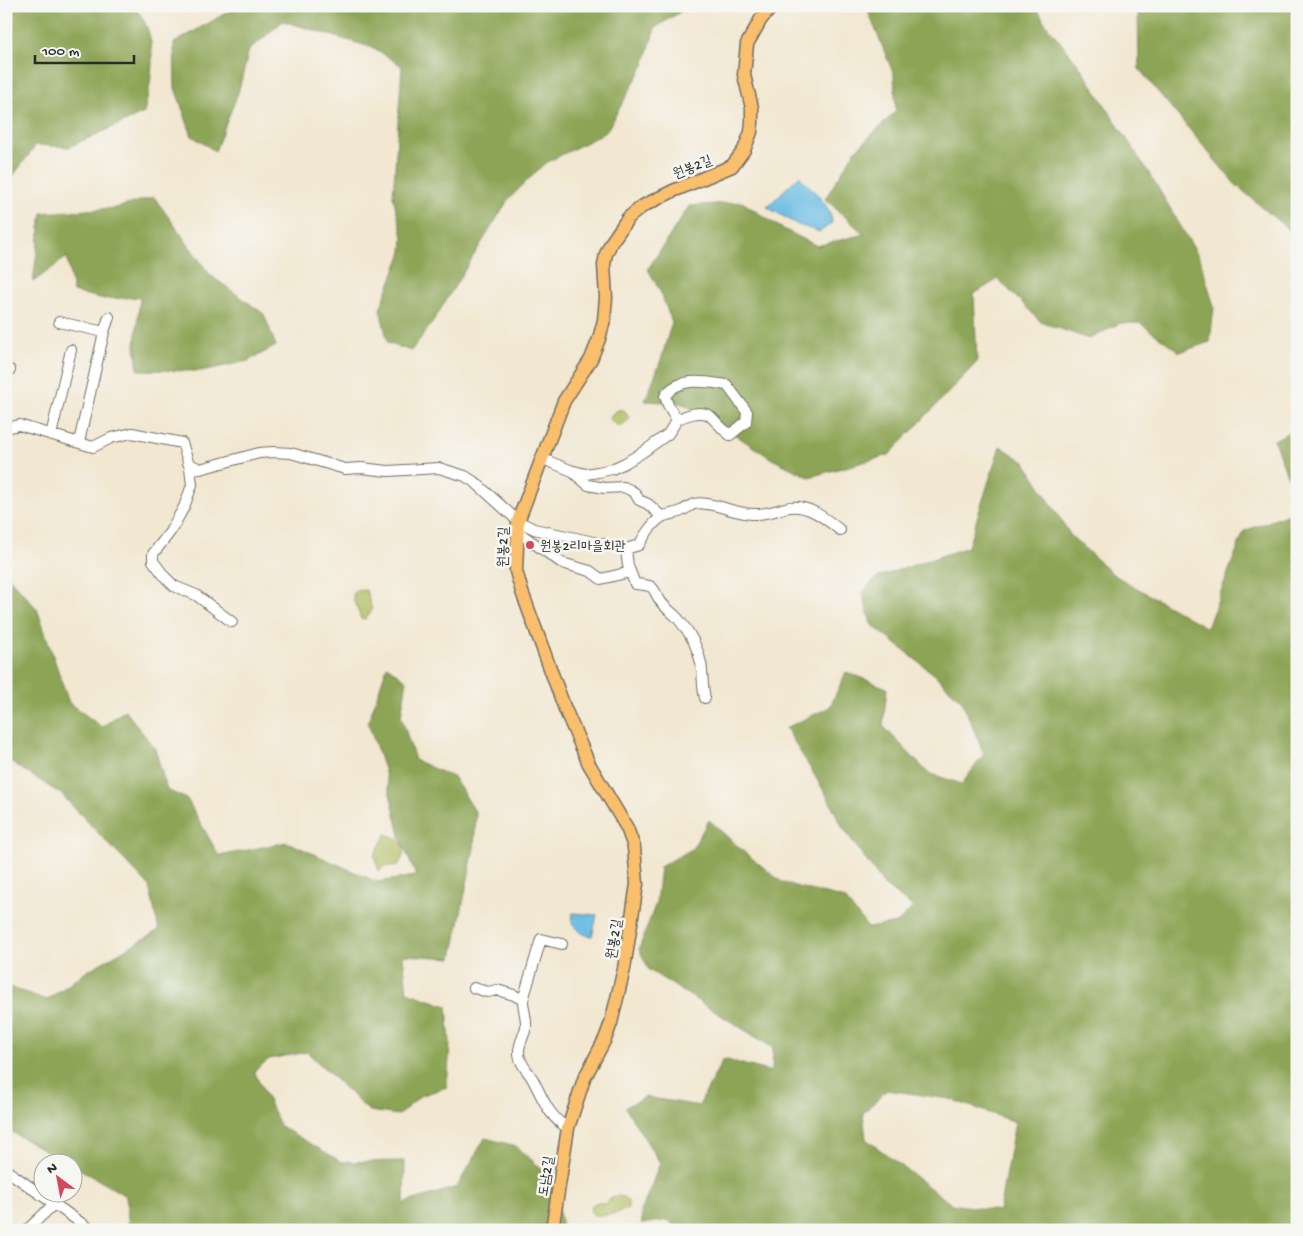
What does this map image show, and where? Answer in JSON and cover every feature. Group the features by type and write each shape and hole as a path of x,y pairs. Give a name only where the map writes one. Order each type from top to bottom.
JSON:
{"main road":[{"name":"원봉2길","path":"568,1128 584,1079 611,1023 624,969 633,906 637,894 634,847 619,812 589,764 530,614 516,571 518,526 564,401 591,359 599,339 604,320 606,298 604,265 606,254 628,218 643,206 732,166 744,150 751,132 752,123 752,108 744,75 748,44 761,19 774,6"},
{"name":"도남2길","path":"552,1230 568,1128"}],"street":[{"path":"79,442 109,317"},
{"path":"59,322 104,332"},
{"path":"51,435 71,350"},
{"path":"543,458 570,470 586,474 612,469 644,452 668,434 677,420 684,416 694,413 708,415 730,435 746,422 747,412 727,386 708,382 686,382 670,388 665,396 677,420"},
{"path":"6,428 19,426 93,447 111,438 132,433 182,443 186,450 192,485 184,507 170,532 153,554 154,561 174,586 196,595 232,622"},
{"path":"188,463 200,469 259,453 273,452 291,453 345,469 361,468 388,471 438,468 465,476 476,483 518,526 562,563 590,571 601,579 630,572"},
{"path":"570,470 588,485 605,488 624,487 636,493 639,500 648,504 662,517"},
{"path":"518,526 626,549 639,545 647,532 662,517 678,513 694,503 708,504 726,510 753,514 773,513 786,507 797,506 814,512 840,530"},
{"path":"626,549 630,572 635,584 650,585 656,590 661,602 680,620 692,639 701,664 705,698"},
{"path":"562,944 540,938 523,1000 526,1026 519,1052 520,1060 548,1108 568,1128"},
{"path":"474,988 488,992 497,990 523,1000"},
{"path":"6,1170 32,1188"},
{"path":"27,1230 54,1204 91,1230"}],"green space":[{"path":"6,6 133,6 142,17 148,29 152,57 150,86 144,113 69,147 36,145 10,180 6,198"},
{"path":"230,6 689,6 655,28 644,65 606,132 544,164 508,200 432,323 411,351 388,343 380,309 402,252 403,237 393,196 402,66 374,48 283,21 249,50 238,93 215,151 192,136 175,88 174,43 231,10"},
{"path":"866,6 1036,6 1045,23 1079,65 1154,181 1200,259 1214,307 1210,342 1180,352 1140,323 1120,323 1089,339 1041,322 998,279 974,294 977,362 889,455 809,477 772,459 711,419 681,403 645,401 661,360 672,322 660,291 648,269 689,206 742,202 781,228 817,246 864,234 825,199 855,151 896,111 894,75"},
{"path":"1138,6 1297,6 1297,237 1235,184 1139,69"},
{"path":"154,197 210,275 264,314 276,346 248,361 201,371 138,370 135,346 140,297 105,299 73,292 67,257 33,282 42,213 116,208"},
{"path":"618,410 624,410 630,419 619,427 608,418"},
{"path":"1297,428 1297,502 1274,440"},
{"path":"1000,446 1025,462 1071,536 1114,575 1207,628 1244,531 1297,511 1297,1230 677,1230 669,1220 642,1224 641,1212 660,1163 625,1107 646,1097 699,1106 723,1059 772,1072 773,1048 649,970 639,949 656,903 660,867 692,849 709,820 744,852 783,883 845,899 868,928 897,923 913,907 884,885 843,828 827,796 786,728 830,707 846,672 887,688 883,726 928,773 962,784 984,754 962,701 935,675 871,624 862,592 878,577 968,547","holes":["887,1090 950,1099 1015,1122 999,1211 951,1204 866,1139 863,1113"]},
{"path":"6,574 37,609 69,703 102,727 125,710 155,749 167,790 187,799 219,856 287,842 377,882 416,876 401,839 384,769 368,723 387,666 407,681 401,716 415,760 454,778 476,813 474,848 452,958 403,955 407,992 447,1006 450,1044 447,1087 420,1096 399,1115 369,1111 307,1052 269,1059 254,1071 280,1126 342,1162 405,1161 404,1203 457,1187 485,1138 516,1146 554,1180 562,1228 560,1230 129,1230 126,1196 82,1170 82,1154 52,1154 6,1129 6,986 47,1000 89,970 159,930 149,886 61,794 6,759"},
{"path":"366,590 372,610 365,619 361,619 353,598 354,591"},
{"path":"386,834 397,839 404,850 397,866 385,866 379,871 374,856"},
{"path":"612,1197 624,1197 628,1201 628,1208 616,1213 603,1215 594,1215 590,1211 591,1206 597,1202 606,1204"}],"water":[{"path":"799,176 820,197 831,216 832,223 820,232 798,225 767,207"},
{"path":"573,913 597,915 592,936 583,934 572,923"}],"place":[{"name":"원봉2리마을회관","path":"530,545"}]}
